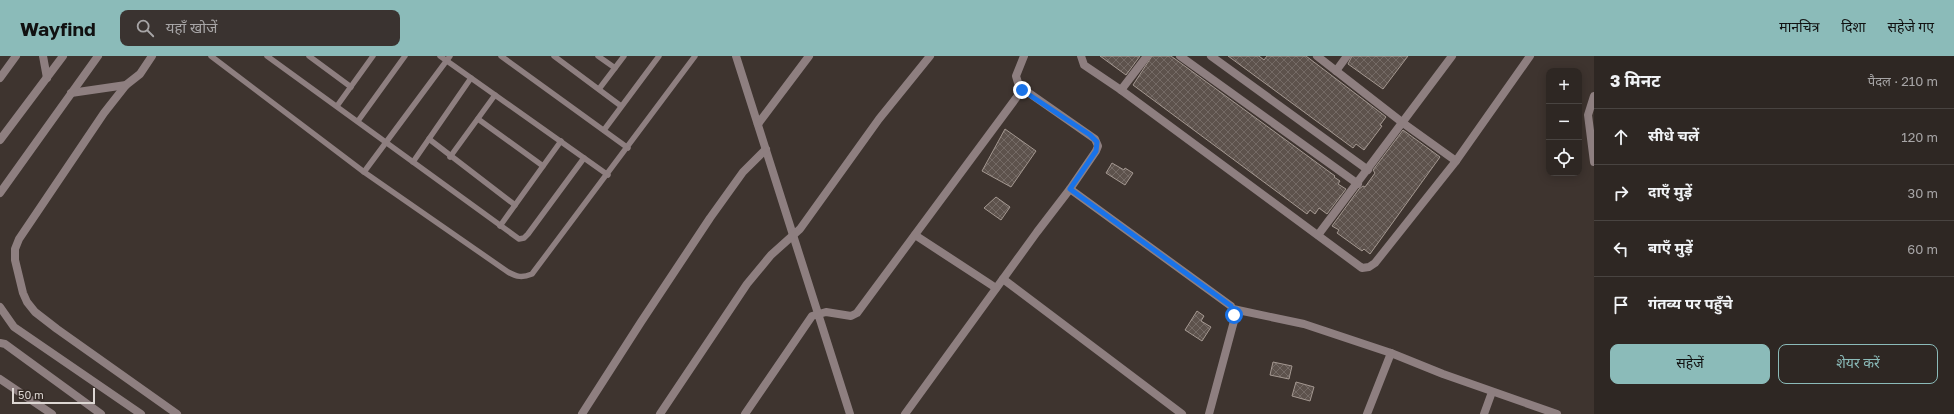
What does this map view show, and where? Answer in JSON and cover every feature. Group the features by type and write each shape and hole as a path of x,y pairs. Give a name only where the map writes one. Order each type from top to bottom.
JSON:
{"street":[{"path":"0,78 16,56"},
{"path":"43,56 47,78"},
{"path":"0,140 63,56"},
{"path":"0,192 98,56"},
{"path":"152,56 140,74 126,85 104,113 19,239 15,249 23,293 27,302 35,312 57,330 174,413"},
{"path":"736,56 850,414"},
{"path":"758,124 809,56"},
{"path":"660,414 744,288 771,255 800,229 899,93 930,56"},
{"path":"905,414 1070,189 1096,151 1097,142 1090,135 1022,90 1016,81 1016,76 1024,56"},
{"path":"1081,56 1084,65 1121,90 1318,235 1355,265 1362,268 1369,267 1374,263 1456,161 1530,56"},
{"path":"1121,90 1147,56"},
{"path":"1180,56 1358,184"},
{"path":"1211,56 1368,170"},
{"path":"1317,56 1403,123 1456,161"},
{"path":"1336,70 1347,56"},
{"path":"1318,235 1358,184 1452,56"},
{"path":"71,93 126,85"},
{"path":"745,414 812,316 818,313 826,312 851,316 857,313 1022,90"},
{"path":"1594,96 1591,101 1588,115 1594,162"},
{"path":"585,413 641,322 714,213 743,172 766,149"},
{"path":"1070,189 1231,306 1233,309 1293,321 1391,353 1492,392 1558,414"},
{"path":"915,235 996,288"},
{"path":"1003,279 1182,414"},
{"path":"0,307 14,327 141,414"},
{"path":"1209,414 1234,321 1233,309"},
{"path":"0,343 5,344 101,414"},
{"path":"1367,414 1391,353"},
{"path":"0,379 52,414"},
{"path":"1484,414 1492,392"}],"lane":[{"path":"267,56 519,239 524,238 584,158"},
{"path":"309,56 350,87"},
{"path":"337,106 373,56"},
{"path":"358,121 405,56"},
{"path":"440,56 448,58 471,78 608,175"},
{"path":"501,56 628,148"},
{"path":"554,56 621,106"},
{"path":"598,56 615,68"},
{"path":"599,89 624,56"},
{"path":"604,130 659,56"},
{"path":"215,57 364,172 508,272 515,276 524,277 532,274 608,175 695,56"},
{"path":"364,172 448,58"},
{"path":"413,162 471,78"},
{"path":"450,157 495,95"},
{"path":"478,119 543,166"},
{"path":"429,139 450,157 515,205"},
{"path":"500,226 561,141"}],"building":[{"path":"1100,56 1140,56 1126,75"},
{"path":"1152,56 1171,56 1335,176 1334,177 1340,181 1338,184 1346,189 1327,214 1319,208 1315,214 1310,210 1307,214 1133,85"},
{"path":"1228,56 1259,56 1264,60 1267,56 1306,56 1386,117 1380,125 1382,126 1364,150 1356,144 1353,148"},
{"path":"1352,56 1408,56 1383,89 1348,64"},
{"path":"1005,129 1036,151 1011,187 982,171"},
{"path":"1403,130 1440,157 1370,254 1364,249 1362,251 1337,233 1339,230 1332,226 1359,189 1363,186 1365,187 1375,173 1373,170"},
{"path":"1112,163 1133,173 1125,185 1106,173"},
{"path":"996,197 1010,207 1001,220 984,208"},
{"path":"1197,311 1204,316 1201,321 1211,327 1202,341 1185,330"},
{"path":"1273,362 1292,366 1289,379 1270,375"},
{"path":"1296,382 1314,387 1310,401 1292,396"}],"route":[{"path":"1022,90 1090,135 1097,142 1098,146 1096,151 1070,189 1231,306 1234,315"}]}
